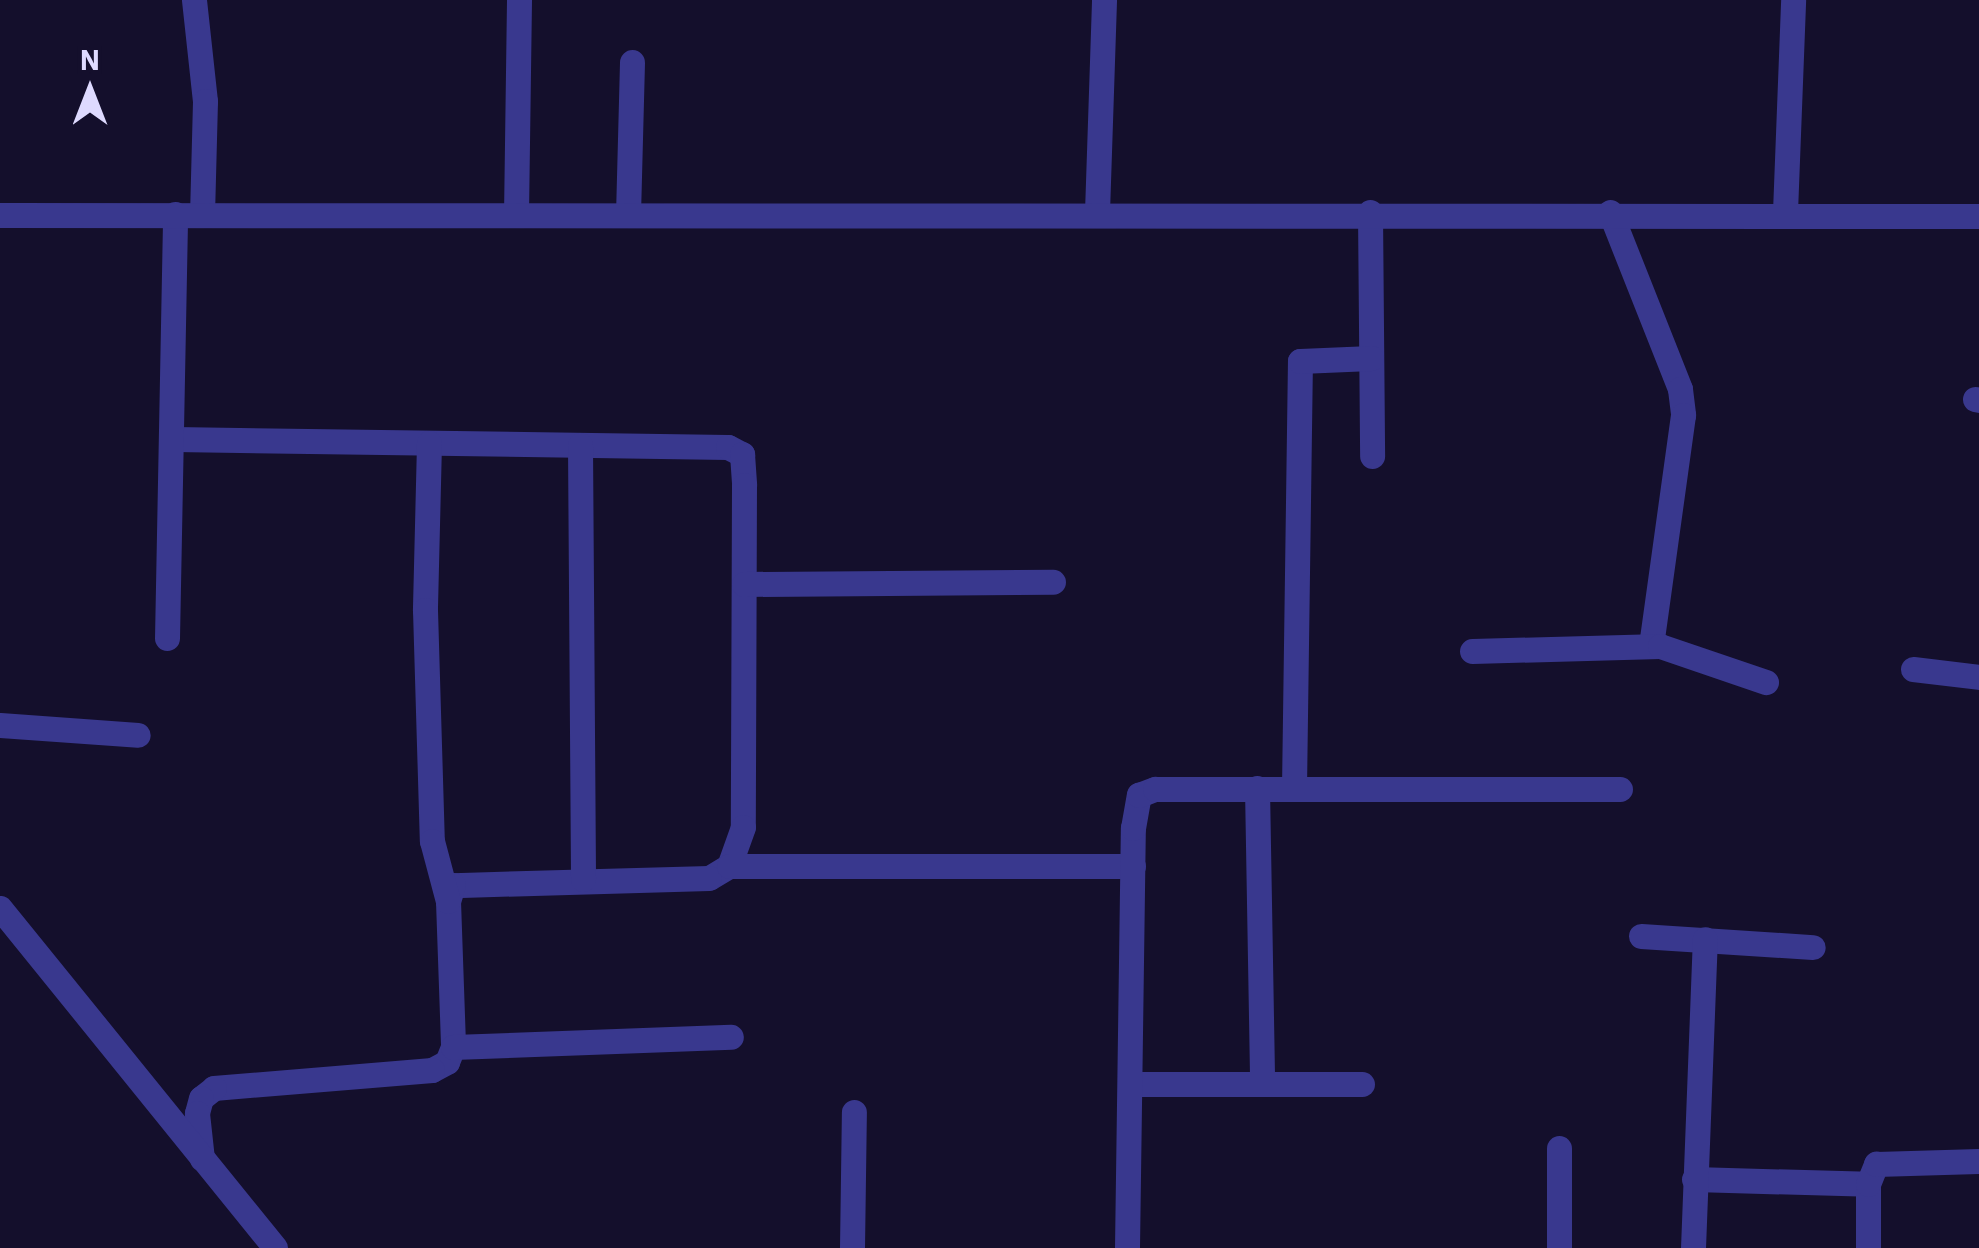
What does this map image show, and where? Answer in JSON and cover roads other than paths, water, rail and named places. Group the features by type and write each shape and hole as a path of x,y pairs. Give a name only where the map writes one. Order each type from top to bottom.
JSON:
{"street":[{"path":"194,0 205,101 202,214"},
{"path":"516,215 519,0"},
{"path":"1098,212 1104,0"},
{"path":"1785,212 1793,0"},
{"path":"628,214 632,62"},
{"path":"1370,212 1372,456"},
{"path":"1610,212 1680,389 1683,415 1650,646"},
{"path":"0,215 1785,212 1979,216"},
{"path":"168,638 175,214"},
{"path":"1294,788 1300,360 1371,358"},
{"path":"174,438 728,447 742,454 743,827 729,866"},
{"path":"202,1159 198,1113 201,1098 214,1088 432,1070 447,1062 453,1047 448,901 432,841 424,610 429,443"},
{"path":"580,445 583,879"},
{"path":"744,584 1053,582"},
{"path":"1472,651 1650,646 1766,682"},
{"path":"1913,669 1979,677"},
{"path":"0,725 138,735"},
{"path":"1257,788 1262,1084"},
{"path":"1127,1248 1133,866 1140,794 1257,788 1620,789"},
{"path":"448,901 453,885 468,880 708,878 729,866 1133,866"},
{"path":"0,908 269,1245"},
{"path":"1641,936 1813,948"},
{"path":"1693,1248 1705,939"},
{"path":"453,1047 731,1037"},
{"path":"1130,1084 1362,1084"},
{"path":"852,1248 854,1112"},
{"path":"1559,1148 1559,1248"},
{"path":"1868,1248 1868,1184 1876,1164 1979,1161"},
{"path":"1694,1179 1868,1184"}]}
